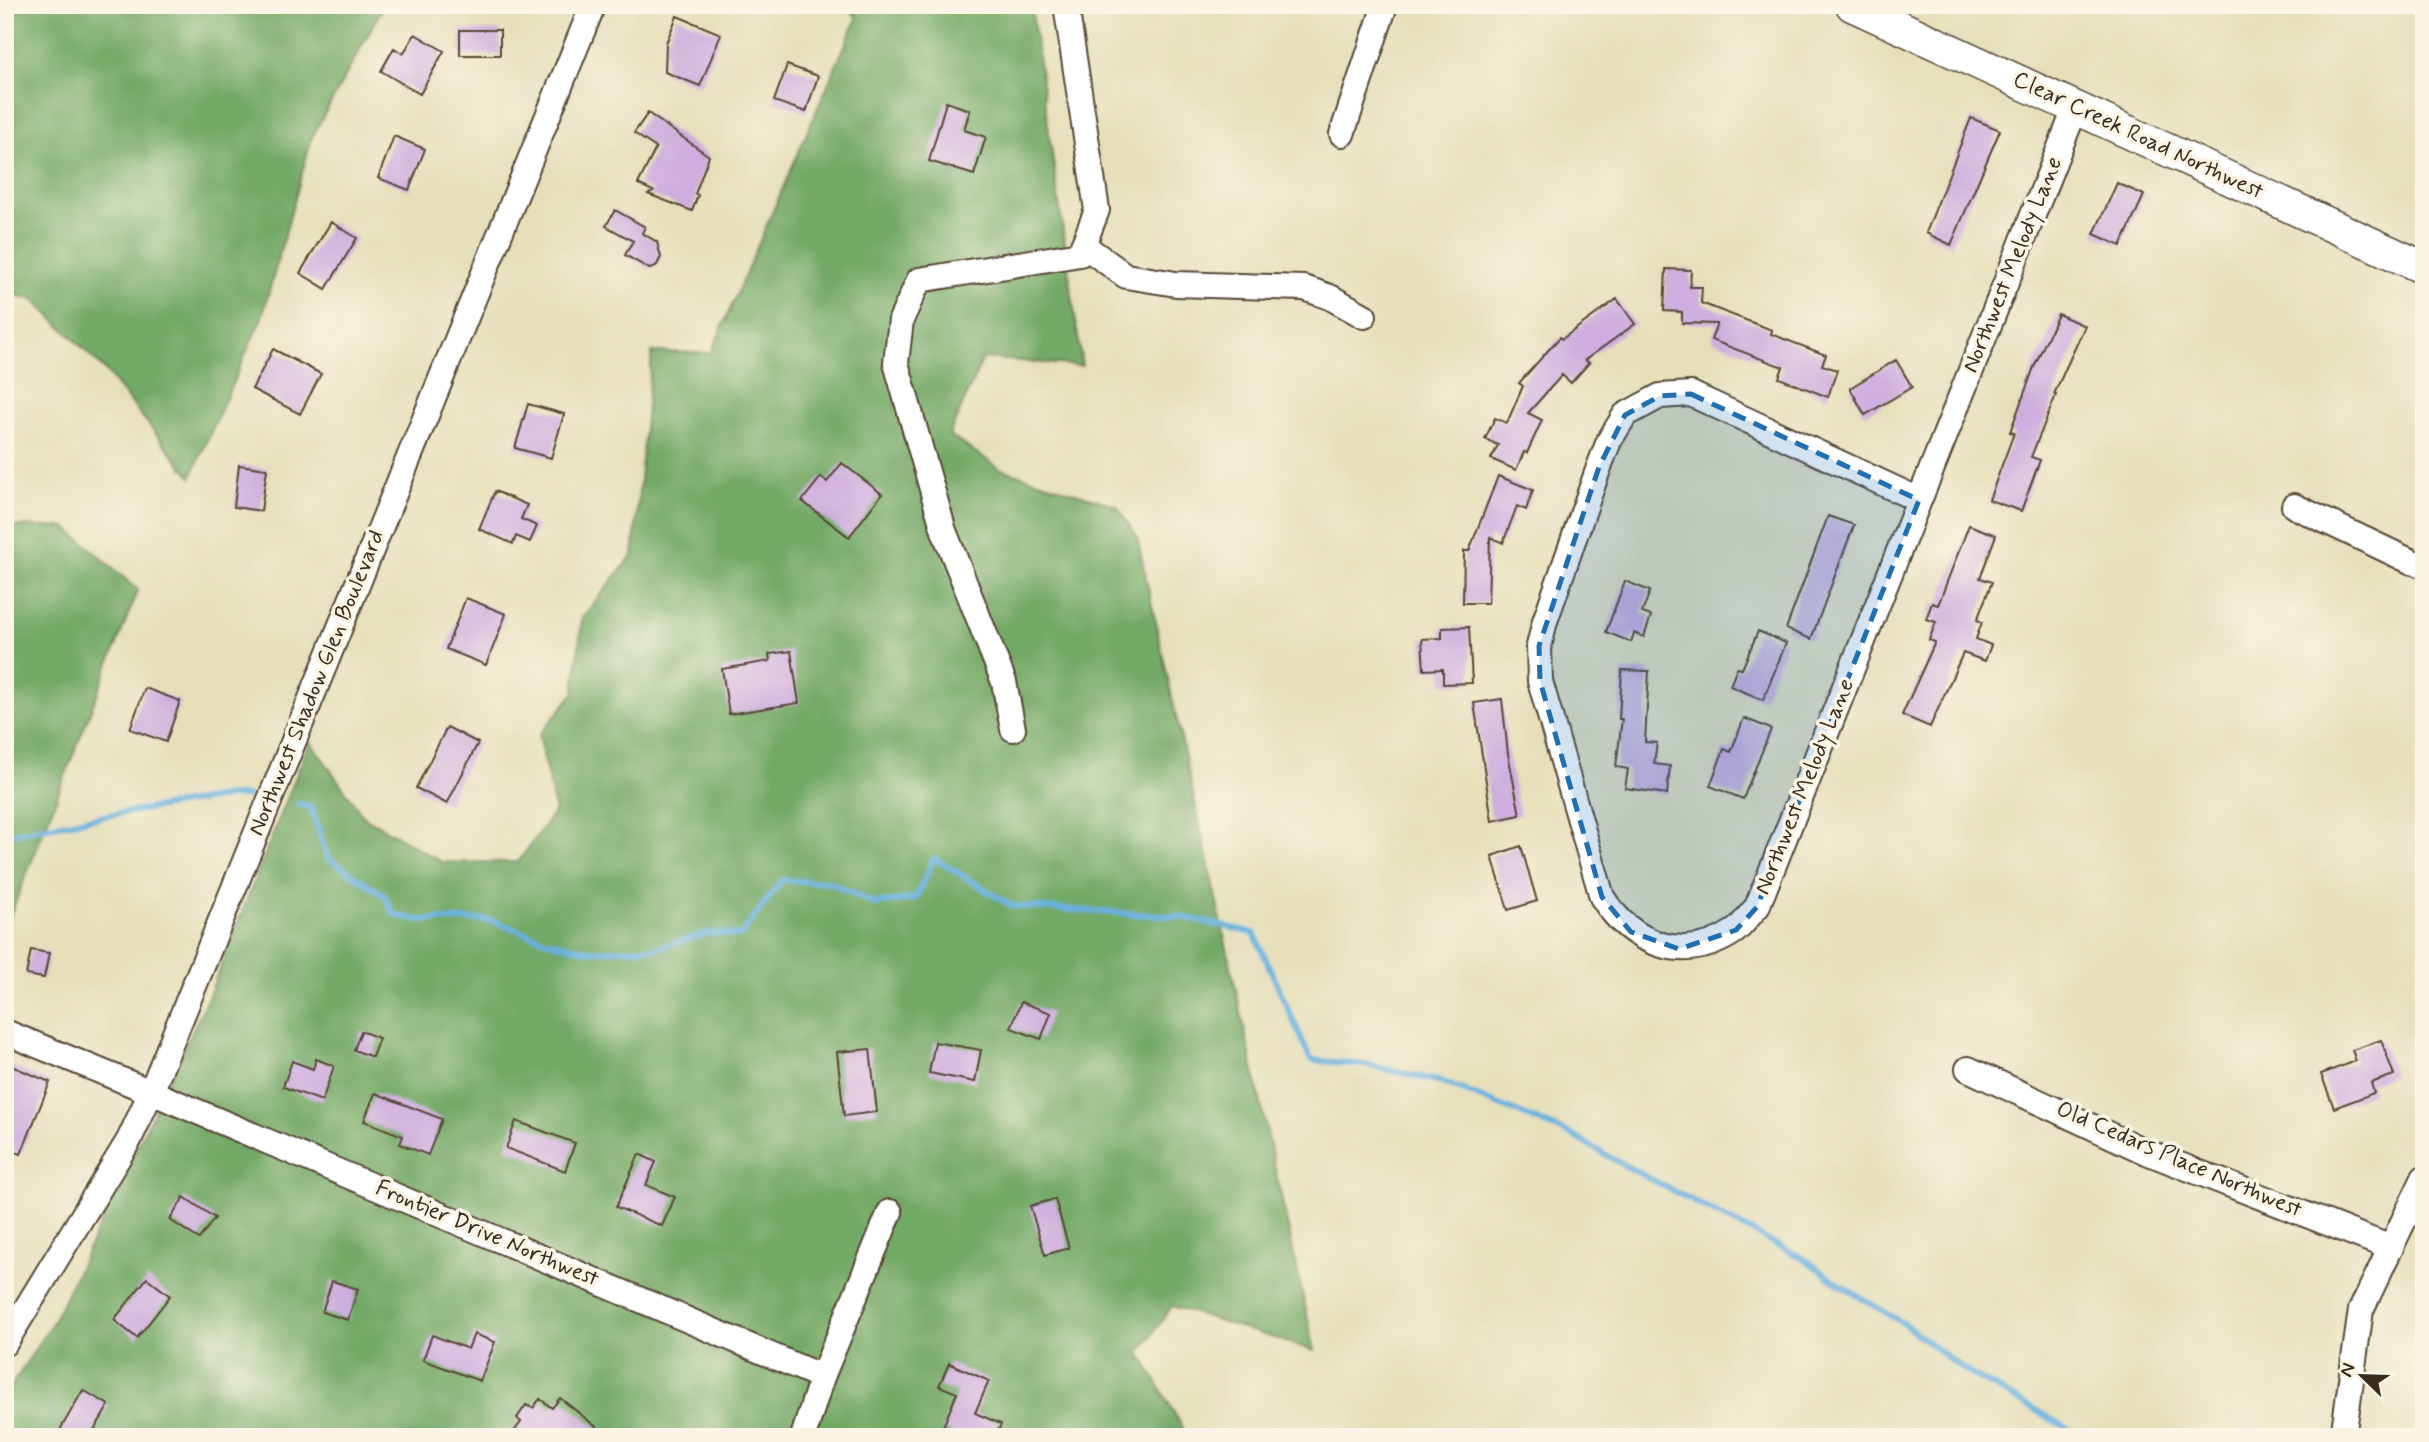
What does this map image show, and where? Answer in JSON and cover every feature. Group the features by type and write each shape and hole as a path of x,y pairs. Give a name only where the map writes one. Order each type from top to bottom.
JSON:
{"main road":[{"name":"Clear Creek Road Northwest","path":"1852,5 2424,268"}],"street":[{"name":"Northwest Shadow Glen Boulevard","path":"5,1342 130,1140 593,5"},
{"path":"1013,729 1004,682 944,531 896,363 901,320 919,280 1080,254 1097,210 1066,5"},
{"path":"1342,134 1385,5"},
{"name":"Northwest Melody Lane","path":"1919,500 1691,394 1660,396 1625,415 1609,441 1599,467 1545,621 1539,646 1540,681 1602,897 1613,915 1631,932 1679,949 1703,946 1736,930 1757,907 2076,107"},
{"path":"1083,245 1126,276 1176,284 1304,288 1364,316"},
{"path":"2294,506 2412,562 2424,565"},
{"name":"Frontier Drive Northwest","path":"5,1032 822,1377"},
{"name":"Old Cedars Place Northwest","path":"1968,1069 2144,1151 2391,1248"},
{"path":"2343,1437 2361,1310 2424,1178"},
{"path":"803,1437 822,1377 890,1212"}],"highlighted area":[{"path":"1691,394 1919,500 1757,907 1736,930 1679,949 1631,932 1602,897 1540,681 1539,646 1599,467 1625,415 1660,396"}],"green space":[{"path":"5,5 384,5 312,137 262,317 191,477 103,368 34,300 5,292"},
{"path":"846,5 1031,5 1082,366 983,358 949,435 1001,469 1117,506 1137,537 1315,1351 1172,1306 1140,1353 1188,1437 5,1437 5,1396 54,1320 208,998 310,741 364,817 442,862 518,862 555,811 539,735 574,693 582,618 633,555 652,352 711,353 857,18"},
{"path":"5,526 66,527 138,590 5,929"}],"building":[{"path":"677,16 721,34 700,86 665,72 666,43"},
{"path":"460,30 500,30 500,55 460,55"},
{"path":"415,34 444,51 420,94 381,71 394,48 403,54"},
{"path":"787,65 818,76 806,112 774,101"},
{"path":"946,102 970,110 964,130 986,137 974,175 929,161"},
{"path":"648,113 709,156 695,194 698,195 692,211 648,194 653,191 638,184 656,148 634,133"},
{"path":"1971,118 2000,130 1951,245 1926,233"},
{"path":"394,136 425,149 409,190 378,178"},
{"path":"2117,183 2144,195 2121,246 2094,234"},
{"path":"615,210 645,227 642,233 657,242 661,257 657,265 650,269 625,255 633,241 606,226"},
{"path":"331,222 357,238 326,289 300,273"},
{"path":"1666,269 1691,270 1690,287 1702,287 1701,303 1772,330 1771,334 1826,355 1822,365 1837,370 1828,397 1779,378 1783,367 1711,340 1717,324 1682,323 1682,312 1664,311"},
{"path":"1617,299 1635,324 1585,360 1589,363 1571,383 1562,375 1528,413 1542,420 1516,470 1491,459 1498,445 1485,439 1495,418 1507,423 1523,386 1519,383 1560,337 1562,339"},
{"path":"2058,314 2085,326 2054,394 2056,395 2031,457 2040,460 2021,511 1989,500 2014,433 2010,432 2034,367"},
{"path":"273,349 321,374 300,414 252,389"},
{"path":"1896,360 1912,387 1865,415 1850,388"},
{"path":"528,404 564,414 551,458 515,448"},
{"path":"842,463 882,494 849,537 802,501 821,477 827,482"},
{"path":"239,465 267,469 261,511 234,507"},
{"path":"1498,476 1533,490 1526,510 1517,506 1503,543 1490,537 1488,603 1463,603 1464,551 1469,551"},
{"path":"495,491 527,505 521,519 537,526 530,542 516,536 513,544 479,529"},
{"path":"1828,516 1854,525 1811,639 1786,629"},
{"path":"1969,525 1996,535 1980,578 1992,582 1977,620 1982,622 1976,639 1991,645 1985,661 1963,653 1930,727 1902,715 1935,642 1929,640 1936,622 1926,619 1932,603 1938,605"},
{"path":"1625,581 1650,591 1642,613 1651,616 1644,637 1634,633 1631,642 1606,632"},
{"path":"466,598 506,614 486,665 446,649"},
{"path":"1469,627 1472,683 1443,684 1443,669 1424,670 1422,639 1442,638 1442,628"},
{"path":"1758,631 1786,643 1763,700 1730,686 1737,668 1742,669"},
{"path":"791,651 799,703 729,714 722,669 770,661 769,654"},
{"path":"1622,670 1649,671 1645,742 1657,743 1654,764 1670,766 1667,794 1625,788 1628,769 1616,767 1622,719 1619,719"},
{"path":"145,688 180,701 166,742 130,729"},
{"path":"1502,699 1508,754 1520,815 1492,821 1474,703"},
{"path":"1744,718 1771,729 1743,799 1710,786 1724,749 1731,752"},
{"path":"447,727 478,743 447,804 416,788"},
{"path":"1521,846 1537,901 1508,910 1492,856"},
{"path":"31,950 49,953 44,978 26,975"},
{"path":"1021,1002 1051,1013 1041,1039 1011,1028"},
{"path":"361,1031 379,1038 372,1057 354,1050"},
{"path":"2381,1040 2394,1075 2371,1083 2374,1093 2334,1108 2321,1074 2356,1061 2352,1050"},
{"path":"935,1042 981,1050 975,1082 929,1073"},
{"path":"870,1049 877,1112 844,1116 837,1052"},
{"path":"316,1059 334,1066 322,1101 283,1087 292,1061 313,1069"},
{"path":"9,1065 50,1082 21,1154 5,1148 5,1074"},
{"path":"375,1093 442,1119 428,1155 400,1144 403,1136 364,1121"},
{"path":"516,1121 575,1143 565,1171 506,1148"},
{"path":"639,1154 656,1162 646,1185 675,1197 662,1226 616,1207"},
{"path":"184,1197 215,1218 199,1239 170,1220"},
{"path":"1055,1199 1069,1248 1045,1255 1030,1206"},
{"path":"147,1278 170,1296 137,1338 114,1320"},
{"path":"332,1281 358,1289 348,1320 322,1312"},
{"path":"474,1334 495,1342 480,1381 423,1360 432,1335 468,1349"},
{"path":"949,1363 989,1381 975,1413 1001,1424 996,1437 961,1437 942,1429 957,1393 939,1386"},
{"path":"83,1390 109,1405 90,1437 56,1437"},
{"path":"560,1398 609,1437 510,1437 521,1422 517,1418 526,1405 533,1408 540,1399 552,1408"}],"waterway":[{"path":"5,835 104,816 230,796 247,796"},
{"path":"298,804 311,807 327,857 385,896 393,914 416,920 491,920 548,941 591,951 657,948 708,933 741,935 782,880 831,883 875,904 916,898 934,858 1012,906 1183,917 1254,933 1311,1060 1366,1065 1443,1082 1568,1133 1808,1261 1840,1285 1903,1323 1964,1370 2083,1437"}]}
